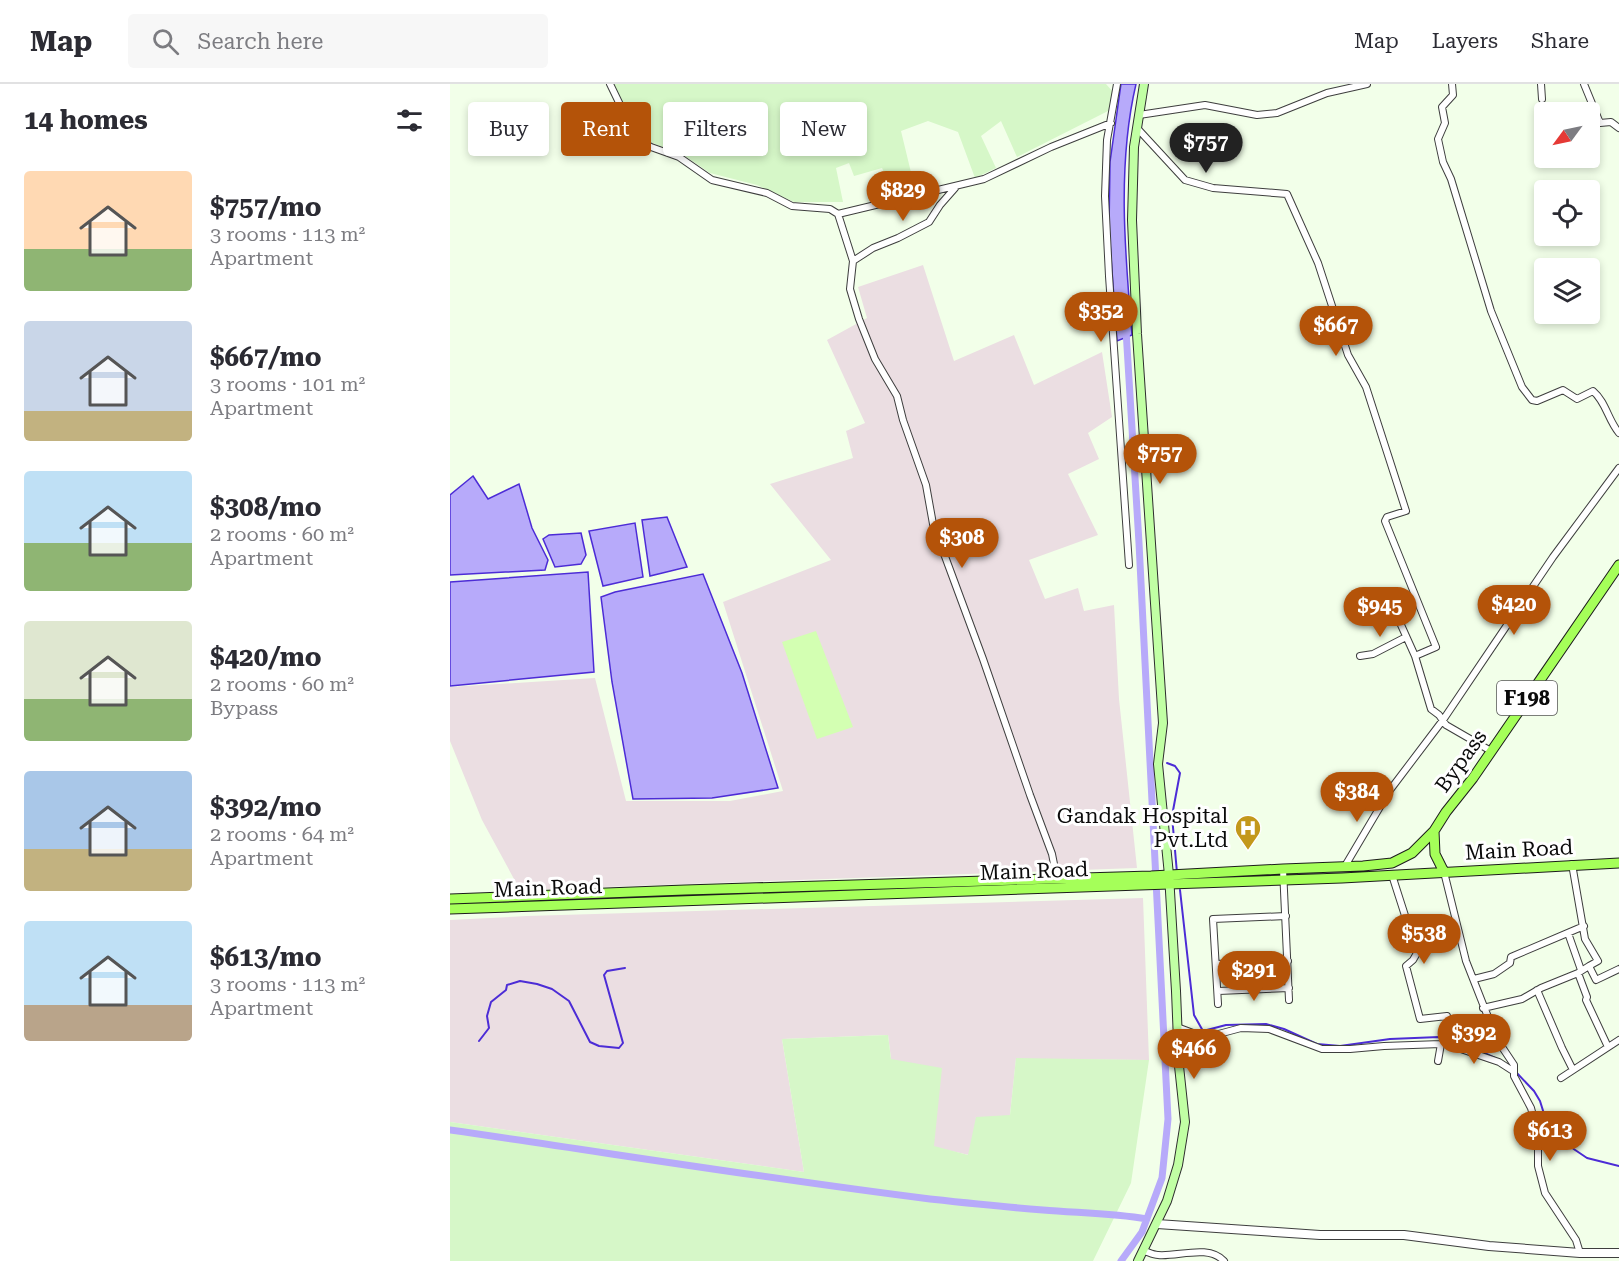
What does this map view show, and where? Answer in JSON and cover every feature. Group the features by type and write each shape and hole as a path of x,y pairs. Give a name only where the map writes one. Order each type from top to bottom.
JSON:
{"main road":[{"path":"1138,1261 1167,1201 1178,1165 1185,1122 1158,764 1163,723 1133,242 1134,147 1144,84"},
{"name":"Bypass","path":"1363,866 1392,863 1402,859 1412,853 1434,831 1619,565"},
{"path":"1434,831 1435,854 1443,872"},
{"name":"Main Road","path":"1167,880 1284,880 1619,863"},
{"name":"Main Road","path":"450,909 1151,881 1283,869 1363,866"},
{"name":"Main Road","path":"450,899 1057,879 1151,881"},
{"path":"669,891 670,902"}],"street":[{"path":"610,84 626,117 644,143 651,147 680,157 712,180 767,194 792,206 830,209 838,214 853,261 850,289 859,319 875,359 897,396 926,485 933,524 1052,854 1057,879"},
{"path":"1118,84 1107,140 1105,196 1129,565"},
{"path":"1327,93 1329,84"},
{"path":"1139,115 1205,105 1257,115 1277,113 1327,93 1367,84"},
{"path":"1452,84 1453,95 1442,107 1445,123 1438,139 1443,162 1451,179 1491,310 1522,387 1532,400 1537,401 1563,390 1576,399 1593,392 1599,397 1619,433"},
{"path":"1541,84 1542,99"},
{"path":"1584,84 1600,123 1611,122 1619,128"},
{"path":"838,214 984,179 1051,147 1112,123"},
{"path":"1137,128 1163,159 1185,180 1213,188 1287,194 1318,263 1348,355 1366,387 1406,511 1387,517 1385,521 1436,647 1415,656"},
{"path":"853,261 929,222 956,187"},
{"path":"1344,866 1390,790 1443,720 1553,557 1619,468"},
{"path":"1396,616 1415,656 1431,709 1446,725 1491,751"},
{"path":"1360,656 1373,654 1406,637"},
{"path":"1484,1008 1522,999 1598,961 1589,943 1586,942 1572,864"},
{"path":"1283,869 1289,1000"},
{"path":"1443,872 1466,961 1484,1008 1531,1108 1538,1134 1538,1166 1545,1193 1576,1240 1580,1253"},
{"path":"1392,875 1416,953 1413,960 1406,966 1420,1019 1447,1016 1448,1033 1438,1060"},
{"path":"1218,1004 1212,919 1286,915"},
{"path":"1474,979 1494,974 1510,963 1511,957 1584,926"},
{"path":"1568,933 1586,1000 1608,1047"},
{"path":"1216,964 1288,961"},
{"path":"1589,966 1596,980 1619,969"},
{"path":"1218,991 1289,988"},
{"path":"1537,990 1574,1070"},
{"path":"1177,1027 1211,1036 1241,1028 1269,1029 1322,1048 1350,1049 1443,1043 1514,1068"},
{"path":"1561,1078 1619,1040"},
{"path":"1157,1224 1320,1235 1404,1235 1489,1246 1580,1253 1619,1253"},
{"path":"1144,1251 1157,1255 1202,1253 1219,1256 1224,1261"}],"shaded area":[{"path":"613,84 1106,84 1113,92 1112,109 1017,157 1001,121 981,136 996,168 975,178 958,132 928,121 901,131 915,189 894,194 882,168 854,176 849,163 836,168 843,202 794,202 757,185 710,173 685,156 768,156 768,102 663,102 663,147 651,142 651,102 622,102"},
{"path":"1121,84 1136,84 1126,146 1124,209 1132,335 1117,341 1109,228 1110,162"},
{"path":"923,265 954,361 1014,335 1034,385 1102,352 1112,417 1088,433 1099,459 1068,474 1098,535 1029,560 1045,599 1078,588 1084,611 1114,605 1119,699 1137,868 520,890 482,820 450,741 450,687 595,678 626,801 730,801 783,791 723,602 831,560 770,484 853,458 846,431 865,423 827,340 867,318 858,287"},
{"path":"473,476 488,499 519,484 532,528 548,560 545,570 450,575 450,495"},
{"path":"667,517 687,567 650,576 642,520"},
{"path":"635,523 643,577 603,586 589,531"},
{"path":"581,533 586,555 581,564 555,567 543,539 549,535"},
{"path":"588,572 594,672 450,686 450,582"},
{"path":"703,574 742,673 778,788 712,798 633,799 612,682 601,597"},
{"path":"1143,898 1149,1060 1016,1059 1010,1115 969,1155 934,1147 891,1059 888,1035 782,1039 804,1172 450,1122 450,920"},
{"path":"888,1035 891,1059 942,1068 934,1146 968,1155 976,1117 1010,1115 1016,1058 1149,1060 1131,1183 1093,1261 450,1261 450,1122 804,1172 782,1039"}],"sand":[{"path":"816,631 853,727 817,739 782,642"}],"waterway":[{"path":"1121,1261 1142,1232 1162,1178 1168,1119 1126,330"},
{"path":"1167,763 1175,766 1180,773 1172,816 1177,873"},
{"path":"1180,890 1194,1015 1203,1031 1226,1025 1266,1024 1284,1029 1317,1044 1340,1046 1390,1039 1439,1037 1474,1048 1495,1058"},
{"path":"479,1041 489,1028 487,1016 491,1002 506,990 507,985 520,981 552,989 569,1001 590,1042 599,1046 619,1048 623,1043 604,975 607,971 625,968"},
{"path":"1515,1071 1540,1101 1550,1133 1587,1158 1619,1166"},
{"path":"450,1130 930,1199 1147,1219"}],"place":[{"name":"Gandak Hospital Pvt.Ltd","path":"1248,851"}]}
